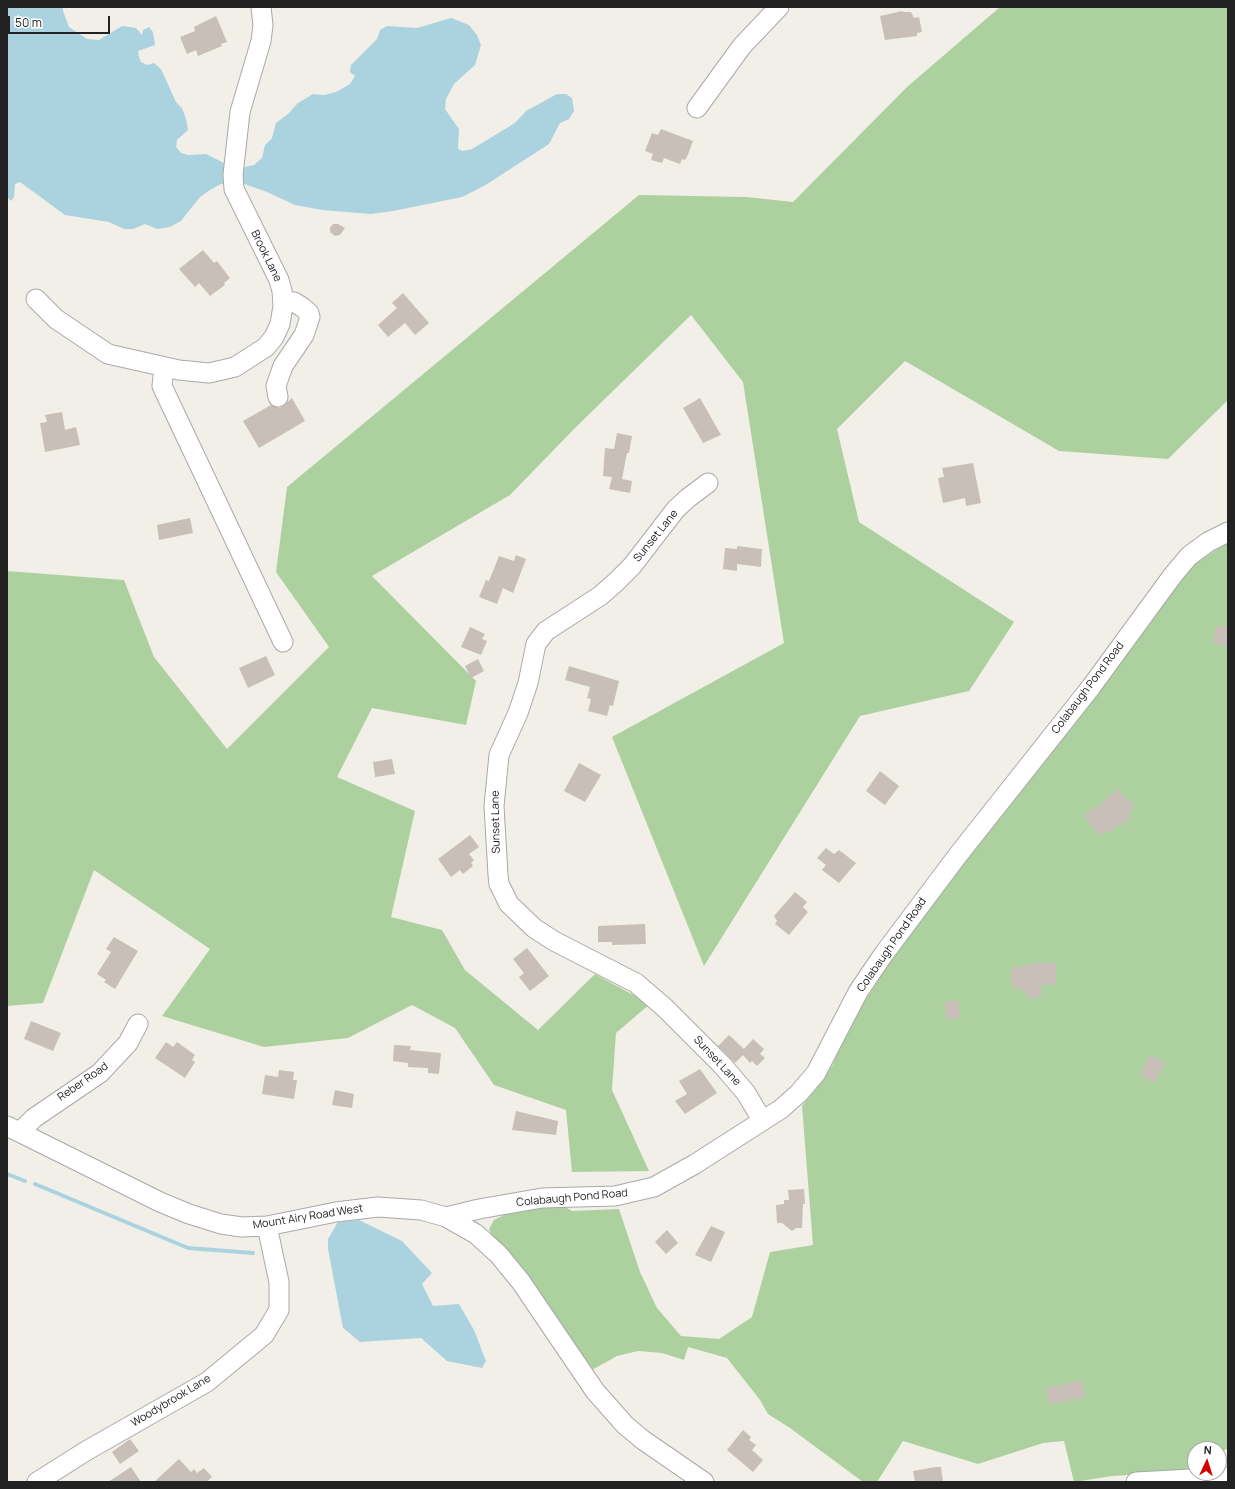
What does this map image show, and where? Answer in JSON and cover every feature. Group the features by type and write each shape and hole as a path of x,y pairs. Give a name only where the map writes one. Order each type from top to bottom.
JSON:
{"street":[{"name":"Brook Lane","path":"36,299 56,319 108,354 164,367 209,373 236,367 266,347 274,337 280,324 283,300 279,280 234,189 232,175 240,112 262,41 262,7"},
{"path":"697,108 742,46 779,7"},
{"path":"278,397 276,386 283,366 304,335 310,317 309,313 302,307 294,302 283,300"},
{"path":"164,367 162,386 282,642"},
{"name":"Sunset Lane","path":"708,483 688,498 676,510 632,566 616,582 600,596 546,631 536,644 528,683 518,713 499,755 494,806 498,875 499,884 509,904 534,928 568,949 636,983 648,992 723,1066 746,1093 762,1120"},
{"name":"Colabaugh Pond Road","path":"446,1217 479,1209 542,1198 615,1196 654,1187 676,1176 781,1109 799,1093 816,1073 858,992 896,936 962,849 1092,687 1173,574 1190,556 1208,542 1228,532"},
{"name":"Reber Road","path":"13,1129 100,1073 128,1043 138,1024"},
{"name":"Mount Airy Road West","path":"13,1129 188,1214 232,1226 267,1226 336,1212 378,1207 410,1208 446,1217 476,1234 503,1260 521,1282 596,1391 625,1425 643,1440 704,1482"},
{"name":"Woodybrook Lane","path":"37,1482 86,1450 207,1382 264,1335 279,1310 279,1282 267,1226"},
{"path":"1136,1482 1228,1477"}],"green space":[{"path":"1000,7 1228,7 1228,400 1168,459 1059,451 905,361 837,429 859,522 1014,622 969,691 860,716 704,966 612,737 784,643 743,382 691,315 576,427 510,495 372,576 476,681 466,725 372,708 337,777 415,811 391,917 442,930 465,970 538,1030 595,974 650,1004 616,1033 612,1090 649,1171 572,1172 566,1110 494,1085 455,1028 412,1005 348,1038 264,1047 162,1016 210,949 94,870 43,1003 7,1006 7,571 124,580 154,657 227,749 329,647 276,572 287,487 639,195 746,197 793,202 907,87"},
{"path":"1228,542 1228,1448 1227,1449 1227,1441 1187,1441 1187,1471 1112,1476 1074,1482 1064,1441 1043,1443 978,1464 903,1441 877,1482 863,1482 790,1428 768,1414 760,1400 727,1358 688,1347 684,1360 662,1353 638,1351 617,1356 590,1371 494,1241 489,1229 494,1220 510,1212 562,1205 572,1211 619,1209 640,1272 657,1308 681,1336 719,1339 752,1317 770,1252 813,1245 802,1106 832,1066 849,1024 876,984 903,939 986,828 1073,726 1159,607 1193,565"}],"water":[{"path":"7,7 63,7 69,27 87,39 99,40 122,26 136,28 142,35 143,30 149,27 153,32 155,45 138,51 139,57 141,62 147,65 154,63 161,69 176,102 182,108 188,130 177,140 176,147 181,153 188,155 206,154 226,164 245,167 254,165 262,158 265,145 272,138 276,123 288,114 298,103 313,94 324,95 336,92 350,84 355,76 350,72 351,65 377,39 380,30 387,26 417,28 451,18 469,25 477,35 481,45 475,65 454,84 446,99 445,109 459,129 458,149 463,151 472,149 515,123 526,111 557,94 566,94 572,98 574,111 569,119 560,123 549,144 484,186 462,197 371,214 322,210 295,205 267,192 239,182 221,184 210,190 200,197 181,221 170,227 157,229 145,224 133,229 124,229 109,222 65,215 20,182 15,184 14,197 11,201 7,197"},
{"path":"359,1220 402,1241 432,1273 422,1284 433,1306 459,1304 474,1330 486,1361 482,1368 447,1361 421,1338 360,1342 343,1328 328,1249 328,1239 338,1222"}],"building":[{"path":"902,11 911,12 914,18 919,17 922,32 917,33 917,36 885,40 880,16"},
{"path":"216,16 227,42 221,44 222,46 198,56 196,50 187,54 180,37 195,31 194,27"},
{"path":"661,129 693,141 687,157 685,160 682,159 680,164 664,158 662,163 651,160 653,154 645,151 652,133 658,135"},
{"path":"333,224 338,224 345,228 340,235 335,236 330,232 330,228"},
{"path":"203,250 214,263 217,261 230,278 224,283 225,285 210,296 199,283 195,287 179,269"},
{"path":"403,293 429,323 415,335 405,323 388,337 378,325 397,308 392,303"},
{"path":"292,398 305,421 259,448 243,421 271,405 280,408"},
{"path":"700,398 721,435 703,443 683,408"},
{"path":"62,412 65,430 76,427 80,445 45,452 40,423 47,422 45,415"},
{"path":"617,433 632,436 622,479 632,481 630,493 609,489 612,477 603,476 605,448 614,449"},
{"path":"973,463 981,503 966,506 965,498 943,503 938,478 944,477 942,468"},
{"path":"190,518 193,533 159,540 157,525"},
{"path":"737,546 762,549 761,567 737,564 737,571 723,569 725,548 737,549"},
{"path":"516,555 526,559 513,593 503,588 497,604 479,597 486,580 489,581 499,556 514,561"},
{"path":"1217,625 1228,628 1228,647 1212,642"},
{"path":"470,627 485,634 482,639 487,641 481,655 461,647"},
{"path":"266,656 275,675 248,688 239,668"},
{"path":"478,659 484,671 471,678 465,666"},
{"path":"569,666 619,681 613,706 610,705 607,716 588,711 591,699 587,698 590,687 565,680"},
{"path":"392,759 395,774 375,777 373,762"},
{"path":"579,763 601,775 585,802 564,791"},
{"path":"880,771 899,786 885,805 866,791"},
{"path":"1118,788 1128,801 1133,801 1133,809 1129,814 1131,817 1122,826 1120,824 1109,833 1107,830 1100,836 1084,816 1095,806 1097,808"},
{"path":"470,835 479,847 469,854 474,860 471,863 473,866 463,874 460,870 451,877 438,859"},
{"path":"826,848 834,854 839,850 856,863 839,883 822,870 826,865 817,858"},
{"path":"795,892 807,902 803,907 808,912 789,935 775,924 777,921 774,916"},
{"path":"645,924 646,944 612,945 612,942 598,942 598,926"},
{"path":"114,937 138,951 115,989 104,982 106,980 97,974 111,952 106,949"},
{"path":"527,948 549,976 530,991 519,977 524,973 513,959"},
{"path":"1033,963 1056,963 1056,985 1041,985 1041,998 1026,998 1026,990 1015,990 1016,986 1011,986 1011,967 1023,967 1023,964 1033,965"},
{"path":"958,1000 961,1018 947,1020 943,1002"},
{"path":"31,1021 61,1033 53,1051 24,1039"},
{"path":"729,1035 744,1049 753,1039 764,1049 760,1054 765,1058 757,1066 752,1061 750,1063 743,1055 735,1063 718,1046"},
{"path":"166,1042 173,1047 177,1042 195,1055 192,1060 195,1062 185,1078 155,1058"},
{"path":"394,1045 411,1046 410,1050 441,1053 439,1074 428,1073 428,1068 408,1067 408,1063 393,1061"},
{"path":"1150,1055 1165,1062 1155,1083 1140,1075"},
{"path":"700,1069 717,1093 685,1114 675,1101 687,1094 679,1081"},
{"path":"279,1070 294,1072 293,1080 297,1080 294,1099 262,1094 265,1075 278,1077"},
{"path":"335,1090 354,1094 352,1108 332,1105"},
{"path":"516,1111 558,1121 556,1135 512,1130"},
{"path":"804,1189 805,1204 803,1204 802,1228 796,1228 792,1231 782,1223 777,1223 776,1205 784,1204 784,1200 789,1200 788,1190"},
{"path":"711,1226 725,1232 711,1262 695,1255"},
{"path":"667,1230 678,1243 666,1254 655,1242"},
{"path":"1082,1380 1086,1397 1049,1405 1046,1388"},
{"path":"743,1430 751,1437 749,1440 756,1445 752,1450 763,1460 753,1472 727,1450"},
{"path":"130,1439 139,1451 120,1464 112,1452"},
{"path":"179,1459 191,1472 194,1469 197,1473 204,1468 212,1477 206,1482 154,1482"},
{"path":"131,1467 141,1482 108,1482"},
{"path":"941,1467 943,1482 915,1482 913,1471"}],"waterway":[{"path":"7,1174 25,1181"},
{"path":"35,1184 188,1248 253,1253"}]}
